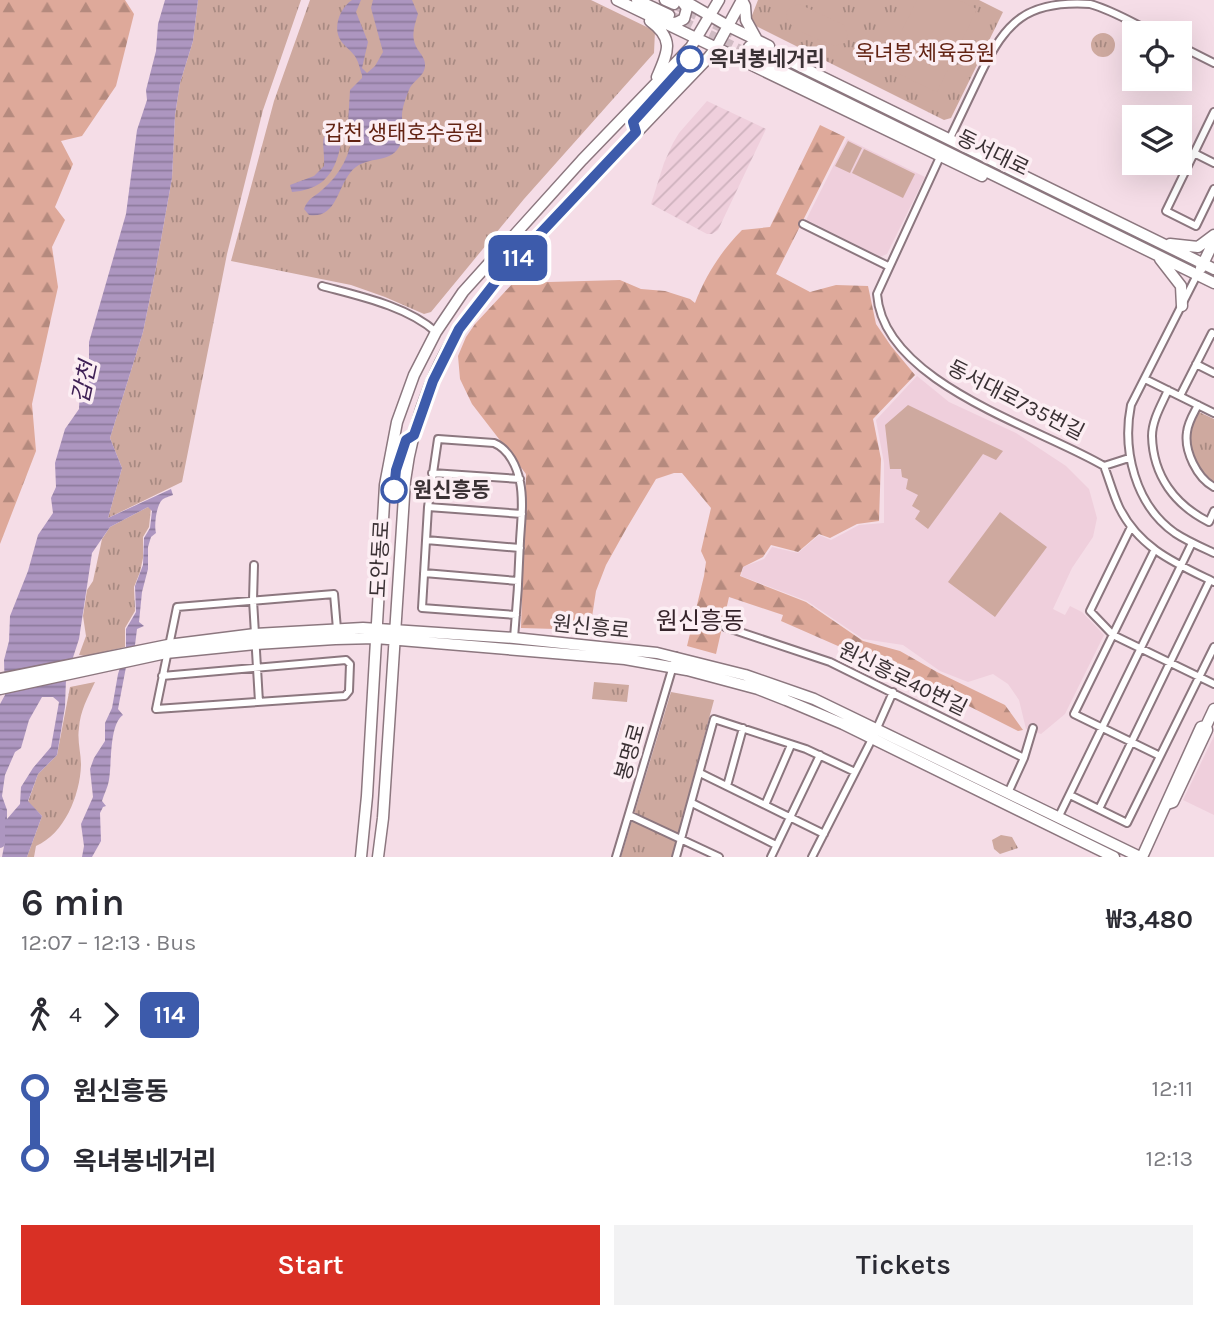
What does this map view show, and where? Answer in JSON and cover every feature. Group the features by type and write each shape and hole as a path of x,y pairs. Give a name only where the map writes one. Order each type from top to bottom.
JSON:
{"street":[{"path":"617,0 633,3 676,23 684,19 687,8 676,1"},
{"path":"694,0 702,0"},
{"name":"도안동로","path":"361,857 386,475 397,422 425,352 463,292 697,38 719,0"},
{"path":"742,0 746,6 746,20 762,44"},
{"name":"도안동로","path":"378,857 407,467 422,410 447,349 501,275 716,48 742,0"},
{"path":"676,1 996,157 1005,167"},
{"path":"633,3 661,29 668,42 666,58 655,82"},
{"path":"951,135 997,40 1012,20 1032,7 1041,3 1089,4 1127,21"},
{"path":"666,18 716,48 940,157 988,179 999,177"},
{"path":"758,69 747,60 749,47 754,43 762,44"},
{"name":"동서대로","path":"762,44 1214,269"},
{"path":"1192,52 1214,63"},
{"name":"동서대로","path":"755,58 1214,283"},
{"path":"1214,112 1166,211 1196,226 1214,188"},
{"path":"1194,153 1214,163"},
{"name":"동서대로735번길","path":"940,157 888,266 877,294 878,309 897,342 926,373 966,397 1104,466"},
{"path":"803,224 888,266"},
{"path":"1163,244 1198,247 1214,235"},
{"path":"1214,241 1132,405 1127,426 1129,458 1153,512 1174,532 1214,553"},
{"path":"1158,256 1181,286 1182,306"},
{"path":"322,286 401,312 427,324 436,332"},
{"path":"1181,396 1212,332 1214,334"},
{"path":"1196,364 1214,373"},
{"path":"1145,379 1214,413"},
{"path":"1168,390 1158,412 1152,436 1157,464 1172,496 1209,522 1214,511"},
{"path":"1198,405 1189,423 1186,441 1198,473 1205,482 1214,487"},
{"path":"514,639 516,615 522,514 520,479 516,467 502,446 494,443 438,439 428,507 422,608 516,615"},
{"path":"1099,809 1212,581 1154,551 1131,527 1118,506 1104,466 1129,458"},
{"path":"432,473 520,479"},
{"path":"428,507 522,514"},
{"path":"1131,527 1090,611 1112,635 1214,684"},
{"path":"426,540 520,548"},
{"path":"1058,818 1192,542"},
{"path":"1154,551 1074,714 1160,756"},
{"path":"254,565 253,600 259,702"},
{"path":"424,573 518,580"},
{"path":"162,676 346,660 350,664 349,691 345,696 156,709 162,676 167,649 177,607 334,594 337,629"},
{"name":"원신흥로40번길","path":"725,627 830,663 1024,758"},
{"name":"원신흥로","path":"0,679 167,649 337,629 609,647 766,681 814,699 1141,857"},
{"name":"원신흥로","path":"256,639 376,633"},
{"name":"원신흥로","path":"395,634 625,659 674,661 814,711 1114,857"},
{"path":"1070,795 1127,823 1214,647"},
{"name":"원신흥로","path":"0,690 167,649"},
{"name":"봉명로","path":"615,857 674,661"},
{"path":"877,728 893,692"},
{"path":"1141,857 1167,804 1172,803 1207,730 1206,726 1214,709"},
{"path":"676,857 714,719 820,755 855,772"},
{"path":"727,786 743,728"},
{"path":"1008,793 1024,758 1033,729"},
{"path":"812,857 872,739"},
{"path":"765,805 791,746"},
{"path":"771,857 820,755"},
{"path":"700,773 824,834"},
{"path":"692,803 776,845"},
{"path":"629,814 719,857"}],"shaded area":[{"path":"707,101 766,129 718,230 712,234 707,234 651,204 673,143"},
{"path":"847,139 925,177 887,254 880,257 806,220"},
{"path":"917,376 949,402 1016,433 1066,466 1089,489 1097,518 1093,537 1072,568 1053,609 1065,615 1070,606 1082,612 1104,635 1065,714 1041,734 1026,729 1019,700 1008,684 993,674 968,682 940,671 903,645 863,639 807,601 741,576 743,567 764,559 772,547 798,553 819,535 831,540 859,525 884,523 884,463 876,420"},
{"path":"1214,736 1214,815 1183,800"}],"green space":[{"path":"0,0 125,0 134,14 116,86 82,136 61,141 73,164 55,207 65,220 52,247 58,287 32,404 36,451 0,544"},
{"path":"198,0 301,0 263,110 227,254 182,482 108,518 122,468 110,438 143,332 155,273 172,178 175,115 180,83 193,41"},
{"name":"갑천 생태호수공원","path":"310,0 591,0 655,31 654,53 524,199 431,312 424,314 351,285 231,261 274,101"},
{"name":"옥녀봉 체육공원","path":"758,0 979,0 1003,12 951,118 944,120 756,26 751,18"},
{"path":"917,0 958,0 977,9 937,92 884,67"},
{"path":"799,4 844,25 848,36 845,43 834,46 792,25 786,15 790,8"},
{"path":"1103,33 1114,40 1115,45 1108,56 1103,57 1092,50 1091,45 1098,34"},
{"path":"820,125 845,137 776,274 810,292 836,285 868,286 876,324 915,375 873,419 881,459 879,521 857,524 830,538 819,534 798,552 771,545 763,557 743,567 740,576 806,602 863,641 900,651 1005,705 1023,730 1018,731 939,691 923,678 913,685 838,646 781,621 783,615 729,597 716,654 687,646 704,576 706,562 701,551 711,508 682,473 656,479 625,531 606,565 596,591 590,630 521,628 526,474 472,404 460,379 458,356 466,337 513,283 620,280 641,289 665,291 695,303 715,264 742,230 770,227"},
{"path":"848,141 862,148 850,173 835,166"},
{"path":"864,149 915,174 903,198 852,173"},
{"path":"908,405 1003,451 996,460 983,454 928,529 915,519 920,511 912,506 918,495 906,489 908,479 902,477 901,469 890,469 885,425"},
{"path":"1199,412 1214,419 1214,485 1199,469 1190,448 1190,434"},
{"path":"148,507 151,508 149,527 143,537 143,558 134,587 135,611 125,628 125,647 86,656 79,655 86,636 83,616 87,590 93,581 102,539 110,527"},
{"path":"1000,512 1047,547 995,617 948,582"},
{"path":"95,682 80,722 78,737 81,765 74,801 55,833 36,846 34,857 27,857 42,816 28,802 38,774 57,755 70,687"},
{"path":"594,682 629,685 627,702 592,699"},
{"path":"671,692 714,700 672,857 621,857"},
{"path":"1001,835 1012,837 1018,848 1000,854 994,849 992,840"}],"water":[{"path":"165,0 198,0 193,41 180,83 175,115 172,178 155,273 143,332 110,438 122,468 108,518 171,489 173,495 160,503 156,516 156,533 151,537 148,547 148,569 139,622 144,626 137,629 134,653 126,667 118,709 123,715 113,735 109,780 102,801 106,806 100,813 101,841 92,857 82,857 84,846 81,824 93,797 90,769 105,741 105,723 112,708 126,649 126,629 136,612 135,586 143,565 144,538 150,528 152,511 148,507 110,527 92,553 79,639 66,679 65,707 57,755 38,774 28,801 42,816 27,857 2,857 5,841 0,835 0,704 5,695 4,660 9,641 10,616 28,571 38,535 53,513 51,498 56,487 55,463 65,429 79,409 80,386 89,366 89,342 126,214 137,130 147,100 146,90 156,51 158,24","holes":["42,697 53,697 59,702 51,747 21,787 20,804 7,819 2,796 5,775 15,752 21,748 29,720"]},
{"path":"352,0 361,0 356,12 368,42 362,68 367,73 375,66 383,52 371,8 373,0 412,0 418,14 413,36 425,68 405,99 402,113 403,136 395,153 356,167 330,208 318,215 309,215 304,209 306,205 339,171 352,140 353,131 345,129 335,165 326,178 308,189 292,192 290,185 314,176 324,166 323,142 328,128 333,122 348,123 350,90 362,75 356,58 338,36 337,24 341,13"}],"waterway":[{"name":"갑천","path":"0,814 0,843"}],"tunnel":[{"path":"674,4 733,33"},
{"path":"669,15 753,56"}],"bus line":[{"name":"114","path":"394,490 396,470 406,440 414,435 433,381 459,329 501,275 636,132 633,122 690,59"}],"place":[{"name":"옥녀봉네거리","path":"690,59"},
{"name":"원신흥동","path":"394,490"}],"district":[{"name":"원신흥동","path":"700,621"}]}
